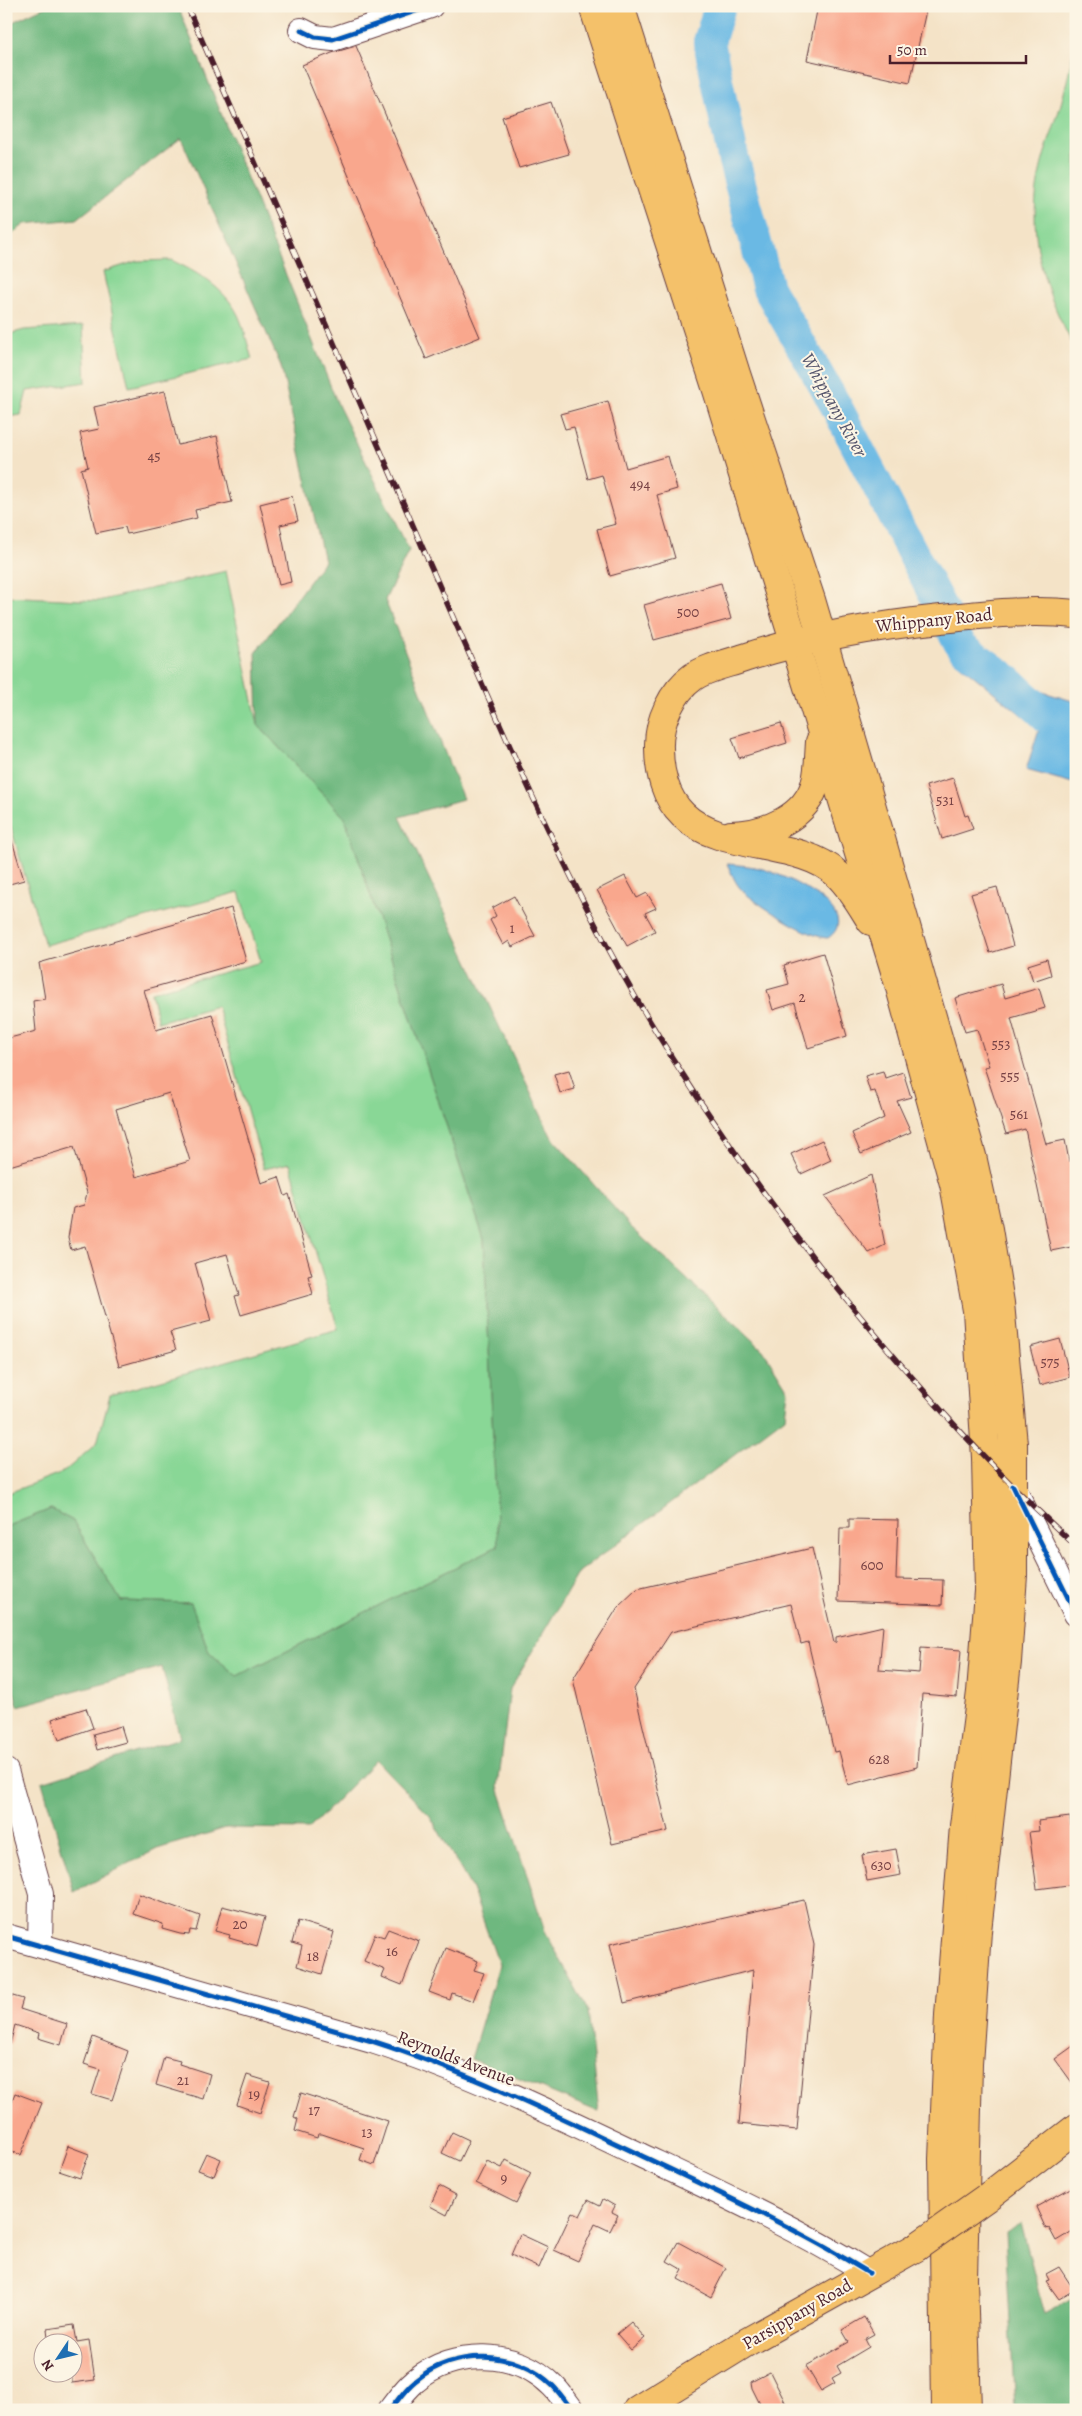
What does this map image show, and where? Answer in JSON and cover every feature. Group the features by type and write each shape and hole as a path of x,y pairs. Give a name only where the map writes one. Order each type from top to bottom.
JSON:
{"main road":[{"path":"593,6 717,390 793,644 899,984 954,1184 977,1310 986,1458 988,1591 981,1692 964,1826 949,2015 944,2159 946,2410"},
{"path":"620,6 822,637 972,1156 988,1229 1000,1303 1011,1425 1013,1575 1007,1662 977,1931 968,2064 963,2278 967,2410"},
{"name":"Whippany Road","path":"899,984 875,928 851,890 836,873 814,860 721,835 696,824 683,815 666,789 659,766 658,741 669,705 684,685 704,671 793,644 849,630 1014,612 1076,614"},
{"path":"721,835 750,834 776,825 798,812 806,803 816,780 821,731"},
{"name":"Parsippany Road","path":"637,2410 739,2347 915,2248 986,2198 1076,2128"}],"street":[{"path":"300,30 315,37 333,39 431,6"},
{"path":"1013,1486 1076,1614"},
{"path":"6,1771 41,1894 40,1945"},
{"name":"Reynolds Avenue","path":"6,1936 372,2041 431,2060 530,2102 814,2239 869,2273"},
{"path":"390,2410 407,2388 434,2368 461,2358 486,2357 505,2360 533,2370 553,2386 572,2410"}],"green space":[{"path":"47,6 178,6 339,407 409,550 385,600 463,799 400,817 551,1136 631,1227 763,1350 788,1390 785,1417 579,1572 510,1689 498,1787 545,1931 588,2011 599,2112 471,2059 499,1965 472,1889 430,1816 376,1760 309,1829 226,1828 157,1849 74,1892 42,1782 180,1738 162,1667 18,1706 6,1663 6,1527 51,1509 73,1521 121,1601 191,1603 209,1652 237,1676 498,1546 484,1239 345,818 258,725 256,653 324,561 281,366 181,138 77,219 25,224 6,239 6,25"},
{"path":"1076,34 1076,350 1064,328 1046,283 1036,236 1035,213 1042,163 1065,90"},
{"path":"171,260 203,277 229,301 241,322 252,359 129,387 103,272 137,261"},
{"path":"83,326 86,382 27,391 21,415 6,417 6,335 24,330"},
{"path":"226,571 258,725 345,818 484,1239 498,1546 237,1676 209,1652 191,1603 121,1601 73,1521 51,1509 6,1527 6,1494 65,1471 97,1443 110,1395 338,1329 290,1163 264,1169 217,1006 158,1022 151,992 261,962 239,892 45,945 6,810 6,596 98,601"},
{"path":"1021,2222 1044,2314 1076,2297 1076,2410 1015,2410 1005,2234"}],"water":[{"path":"708,6 735,6 732,19 706,13"},
{"path":"999,654 1033,689 1076,702 1076,784 1026,770 1039,729 953,659"},
{"path":"727,864 766,870 804,887 830,907 837,917 837,928 828,938 820,937 784,920 743,891"}],"building":[{"path":"818,6 927,6 910,83 807,60"},
{"path":"356,46 480,337 426,359 302,65"},
{"path":"551,102 569,154 519,168 502,117"},
{"path":"165,391 178,445 217,436 232,502 195,510 197,518 127,534 125,527 96,533 81,469 88,467 80,433 99,429 94,407"},
{"path":"608,401 626,468 668,456 677,489 657,495 675,558 610,576 597,529 616,524 602,475 588,479 574,427 565,429 560,414"},
{"path":"292,496 298,521 280,525 291,582 279,585 260,504"},
{"path":"721,583 731,619 654,640 644,605"},
{"path":"781,723 787,743 739,758 732,738"},
{"path":"953,778 965,816 968,815 973,829 942,839 926,786"},
{"path":"10,834 24,880 6,885 6,835"},
{"path":"625,876 637,898 647,893 656,908 645,913 655,931 627,946 597,890"},
{"path":"997,887 1013,946 990,953 971,894"},
{"path":"514,896 535,936 512,947 509,941 503,945 490,920 496,916 492,908"},
{"path":"231,908 246,961 144,990 156,1030 212,1014 261,1183 279,1177 285,1196 289,1194 312,1275 308,1276 313,1294 241,1315 235,1296 239,1295 227,1254 195,1263 211,1321 170,1332 176,1350 119,1366 85,1246 71,1250 68,1238 73,1208 84,1205 87,1193 74,1147 6,1167 6,1039 36,1031 33,1001 45,999 39,963","holes":["169,1093 190,1161 136,1177 116,1109"]},
{"path":"823,953 847,1036 808,1048 795,1003 773,1010 767,990 789,984 784,965"},
{"path":"1047,959 1051,975 1033,981 1028,965"},
{"path":"1001,984 1005,998 1039,988 1045,1008 1011,1018 1046,1144 1065,1140 1069,1161 1076,1160 1076,1246 1051,1251 1025,1129 1006,1134 984,1067 989,1066 977,1029 965,1032 955,998"},
{"path":"569,1070 575,1089 560,1093 554,1074"},
{"path":"883,1071 885,1078 903,1072 911,1097 897,1101 911,1132 861,1154 852,1133 884,1118 875,1091 870,1092 865,1076"},
{"path":"822,1140 831,1160 801,1174 791,1154"},
{"path":"871,1175 885,1245 869,1253 825,1196"},
{"path":"1060,1339 1070,1377 1040,1385 1030,1347"},
{"path":"849,1519 898,1520 896,1579 943,1580 942,1605 838,1601 840,1528 849,1528"},
{"path":"812,1548 834,1643 836,1642 836,1637 883,1626 879,1670 919,1673 921,1647 961,1650 957,1697 922,1694 917,1767 848,1785 839,1751 834,1752 808,1642 801,1644 791,1604 671,1632 634,1689 668,1831 612,1844 573,1679 618,1607 637,1589"},
{"path":"86,1708 93,1728 59,1740 52,1719"},
{"path":"121,1726 126,1742 97,1750 93,1734"},
{"path":"1070,1817 1071,1826 1076,1826 1076,1884 1037,1889 1029,1832 1039,1831 1038,1821"},
{"path":"896,1849 901,1875 867,1881 862,1855"},
{"path":"139,1894 200,1916 196,1931 190,1930 189,1935 180,1934 162,1929 163,1924 133,1914"},
{"path":"804,1900 814,1945 797,2130 739,2124 753,1970 624,2003 610,1944"},
{"path":"222,1906 265,1917 257,1946 229,1938 230,1935 215,1931"},
{"path":"298,1921 334,1932 322,1974 297,1966 302,1946 292,1943"},
{"path":"388,1929 419,1941 402,1985 382,1977 385,1970 364,1961 375,1934 384,1937"},
{"path":"446,1948 478,1961 474,1970 484,1973 473,2001 452,1993 450,2000 429,1992"},
{"path":"6,1994 23,1999 20,2009 67,2024 61,2045 38,2038 39,2033 15,2025 10,2044 6,2043"},
{"path":"93,2037 128,2051 112,2100 92,2094 100,2069 84,2064"},
{"path":"1076,2044 1076,2088 1055,2059"},
{"path":"164,2057 180,2061 179,2064 210,2074 203,2099 156,2085"},
{"path":"247,2075 270,2082 260,2113 237,2105"},
{"path":"15,2093 42,2103 21,2155 6,2149 6,2116"},
{"path":"301,2093 388,2121 374,2165 360,2160 364,2148 322,2134 318,2134 317,2138 295,2131 298,2119 294,2117"},
{"path":"452,2132 469,2140 459,2161 442,2153"},
{"path":"68,2146 89,2154 80,2178 59,2171"},
{"path":"206,2153 221,2159 214,2176 198,2170"},
{"path":"506,2160 531,2173 516,2203 476,2183 487,2161 502,2168"},
{"path":"1076,2185 1076,2229 1056,2241 1049,2228 1046,2229 1036,2207"},
{"path":"439,2186 456,2195 447,2215 430,2206"},
{"path":"603,2199 615,2206 612,2212 618,2215 610,2231 595,2224 578,2261 554,2250 572,2212 580,2216 588,2200 600,2206"},
{"path":"520,2234 548,2247 539,2268 511,2255"},
{"path":"678,2242 726,2268 711,2297 678,2279 683,2270 667,2261"},
{"path":"1059,2267 1074,2290 1059,2299 1046,2281 1049,2280 1046,2274"},
{"path":"864,2317 874,2334 865,2339 869,2347 837,2366 841,2373 832,2378 835,2383 821,2391 806,2366 849,2342 842,2330"},
{"path":"631,2322 645,2338 631,2350 617,2334"},
{"path":"74,2325 76,2334 48,2334 47,2329"},
{"path":"89,2340 95,2380 82,2382 82,2341"},
{"path":"770,2372 789,2410 763,2410 752,2388 751,2382"}],"waterway":[{"name":"Whippany River","path":"720,6 709,42 733,157 768,288 836,406 961,646 1005,678 1076,744"}],"railway":[{"path":"187,6 519,767 592,919 645,1014 732,1148 762,1191 827,1275 937,1406 991,1464 1076,1546"}],"cycle path":[{"path":"301,30 315,37 333,39 431,6"},
{"path":"1013,1486 1076,1614"},
{"path":"6,1936 372,2041 441,2066 541,2108 727,2197 785,2226 869,2273"},
{"path":"390,2410 411,2384 431,2370 466,2358 485,2357 503,2359 521,2365 538,2374 556,2389 572,2410"}]}
